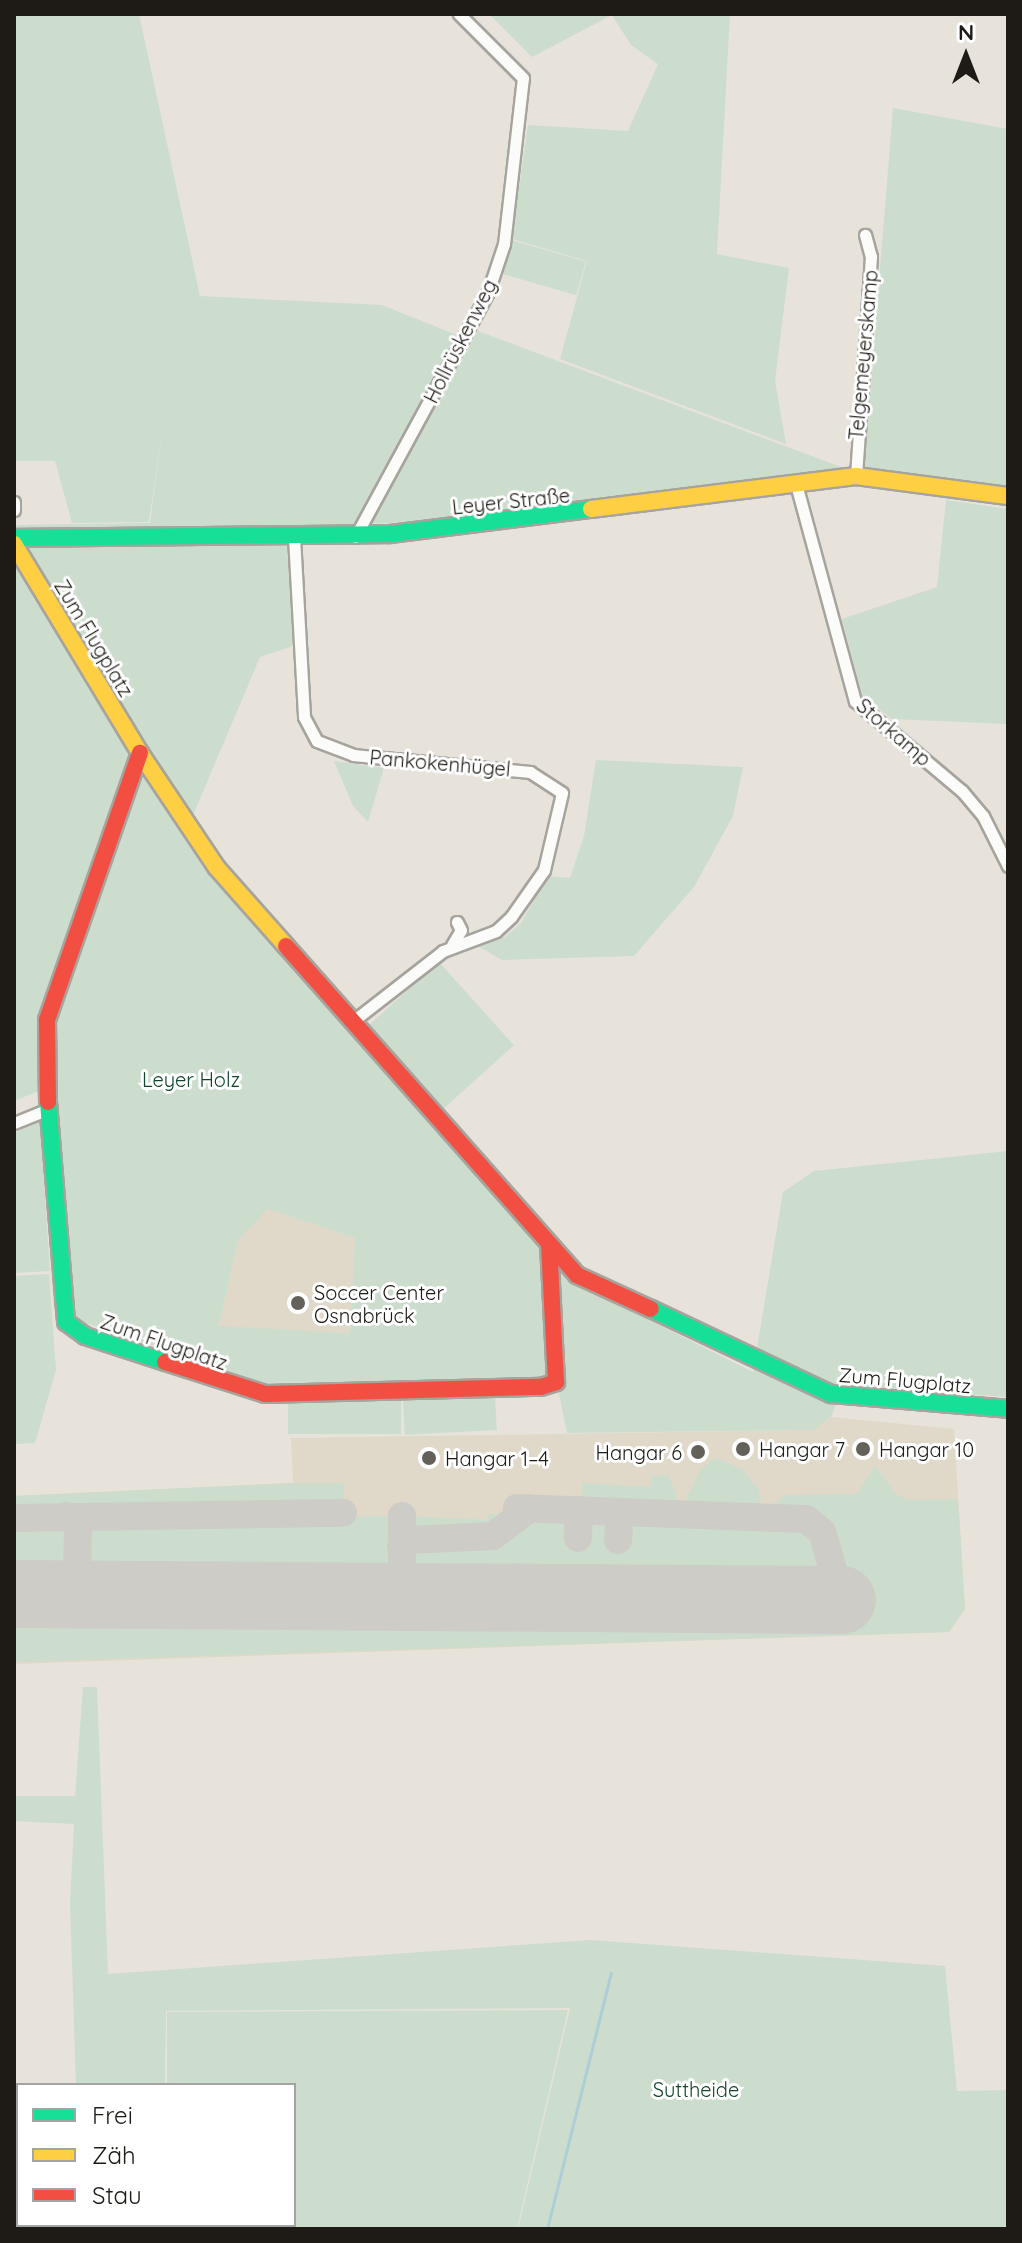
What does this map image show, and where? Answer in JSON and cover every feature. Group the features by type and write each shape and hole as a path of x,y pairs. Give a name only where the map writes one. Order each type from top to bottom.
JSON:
{"street":[{"name":"Hollrüskenweg","path":"355,537 488,292 504,244 523,78 459,14"},
{"name":"Telgemeyerskamp","path":"856,476 871,257 865,235"},
{"name":"Leyer Straße","path":"14,538 355,537 662,504 856,476 1008,496"},
{"name":"Storkamp","path":"796,484 855,701 962,791 983,816 1008,866"},
{"path":"14,502 14,510"},
{"name":"Pankokenhügel","path":"294,537 304,717 317,741 353,755 530,772 562,793 544,870 522,904 496,931 451,946 353,1021"},
{"name":"Zum Flugplatz","path":"14,544 140,753 235,891 577,1275 831,1394 1008,1409"},
{"name":"Zum Flugplatz","path":"140,753 47,1020 48,1109 66,1322 85,1336 241,1389 280,1394 541,1387 556,1382 549,1244"},
{"path":"451,946 459,940 457,922"},
{"path":"14,1123 48,1109"}],"shaded area":[{"path":"268,1209 355,1238 350,1333 219,1327 238,1240"},
{"path":"831,1417 954,1429 965,1609 949,1632 14,1664 14,1496 293,1483 291,1438 813,1430"}],"green space":[{"name":"Leyer Holz","path":"14,14 139,14 200,296 382,305 457,335 413,419 478,331 849,470 390,523 286,526 293,646 260,657 186,832 223,887 575,1283 753,1372 783,1192 814,1171 1008,1151 1008,1397 844,1385 831,1417 813,1430 567,1433 556,1379 262,1383 54,1312 39,1091 14,1101 14,525 150,523 163,424 149,522 72,523 55,461 14,461","holes":["268,1209 355,1238 350,1333 219,1326 238,1240"]},
{"path":"489,14 730,14 717,254 789,268 775,381 786,444 560,359 587,261 512,239 528,125 628,131 658,64 631,45 612,15 532,57"},
{"path":"893,108 1008,129 1008,486 864,467"},
{"path":"511,240 586,261 576,295 501,274"},
{"path":"946,500 1008,509 1008,724 892,719 862,695 842,619 937,587"},
{"path":"596,760 743,767 733,816 694,887 634,956 502,960 476,945 505,937 521,923 547,876 570,878 584,836"},
{"path":"334,761 384,768 368,822 353,806"},
{"path":"439,962 514,1045 444,1108 369,1025"},
{"path":"40,1122 50,1271 14,1273 14,1133"},
{"path":"49,1274 56,1370 35,1443 14,1444 14,1276"},
{"path":"495,1396 497,1430 405,1435 403,1401"},
{"path":"288,1399 401,1399 401,1434 288,1434"},
{"path":"716,1458 743,1470 758,1489 761,1499 753,1512 701,1511 686,1499 700,1470"},
{"path":"875,1466 897,1495 910,1500 958,1499 965,1609 949,1632 14,1662 14,1609 862,1614 864,1581 841,1569 819,1519 776,1512 773,1506 786,1495 857,1494"},
{"path":"652,1475 669,1476 678,1499 672,1505 660,1509 583,1500 582,1483 651,1487"},
{"path":"343,1483 344,1506 14,1511 14,1496"},
{"path":"489,1514 509,1514 509,1518 481,1534 423,1535 409,1530 408,1516 488,1520"},
{"path":"532,1514 669,1521 672,1526 715,1528 805,1525 817,1536 833,1579 828,1584 408,1580 409,1551 415,1547 494,1540"},
{"path":"394,1516 394,1582 86,1580 83,1576 85,1533 102,1520"},
{"path":"64,1521 73,1540 68,1580 14,1580 14,1523"},
{"name":"Suttheide","path":"83,1687 97,1687 108,1974 590,1940 945,1966 957,2091 1008,2090 1008,2229 518,2229 570,2008 166,2011 165,2083 76,2083 70,1903 74,1824 14,1821 14,1796 75,1796"},
{"path":"568,2010 517,2229 167,2229 296,2227 296,2083 167,2083 167,2012"},
{"path":"16,2188 16,2227 165,2229 14,2229"}],"waterway":[{"path":"547,2229 611,1973"}],"taxiway":[{"path":"517,1508 806,1519 822,1532 842,1600"},
{"path":"401,1546 409,1540 493,1536 530,1508"},
{"path":"578,1538 579,1510"},
{"path":"618,1540 620,1512"},
{"path":"14,1518 343,1513"},
{"path":"61,1595 77,1580 78,1525 66,1516"},
{"path":"402,1516 402,1583 409,1593 423,1597"},
{"path":"379,1597 394,1593 402,1583"}],"runway":[{"path":"14,1594 842,1600"}],"traffic: fast":[{"path":"14,538 390,534 591,509"},
{"path":"48,1102 66,1322 85,1336 165,1362"},
{"path":"651,1309 831,1394 1008,1409"}],"traffic: slow":[{"path":"591,509 856,476 1008,496"},
{"path":"14,544 140,753 217,868 286,946"}],"traffic: jam":[{"path":"48,1102 47,1020 140,753"},
{"path":"286,946 577,1275 651,1309"},
{"path":"165,1362 265,1394 541,1387 556,1382 549,1244"}],"place":[{"name":"Soccer Center Osnabrück","path":"298,1303"},
{"name":"Hangar 7","path":"743,1449"},
{"name":"Hangar 10","path":"863,1449"},
{"name":"Hangar 6","path":"698,1452"},
{"name":"Hangar 1–4","path":"429,1458"}]}
